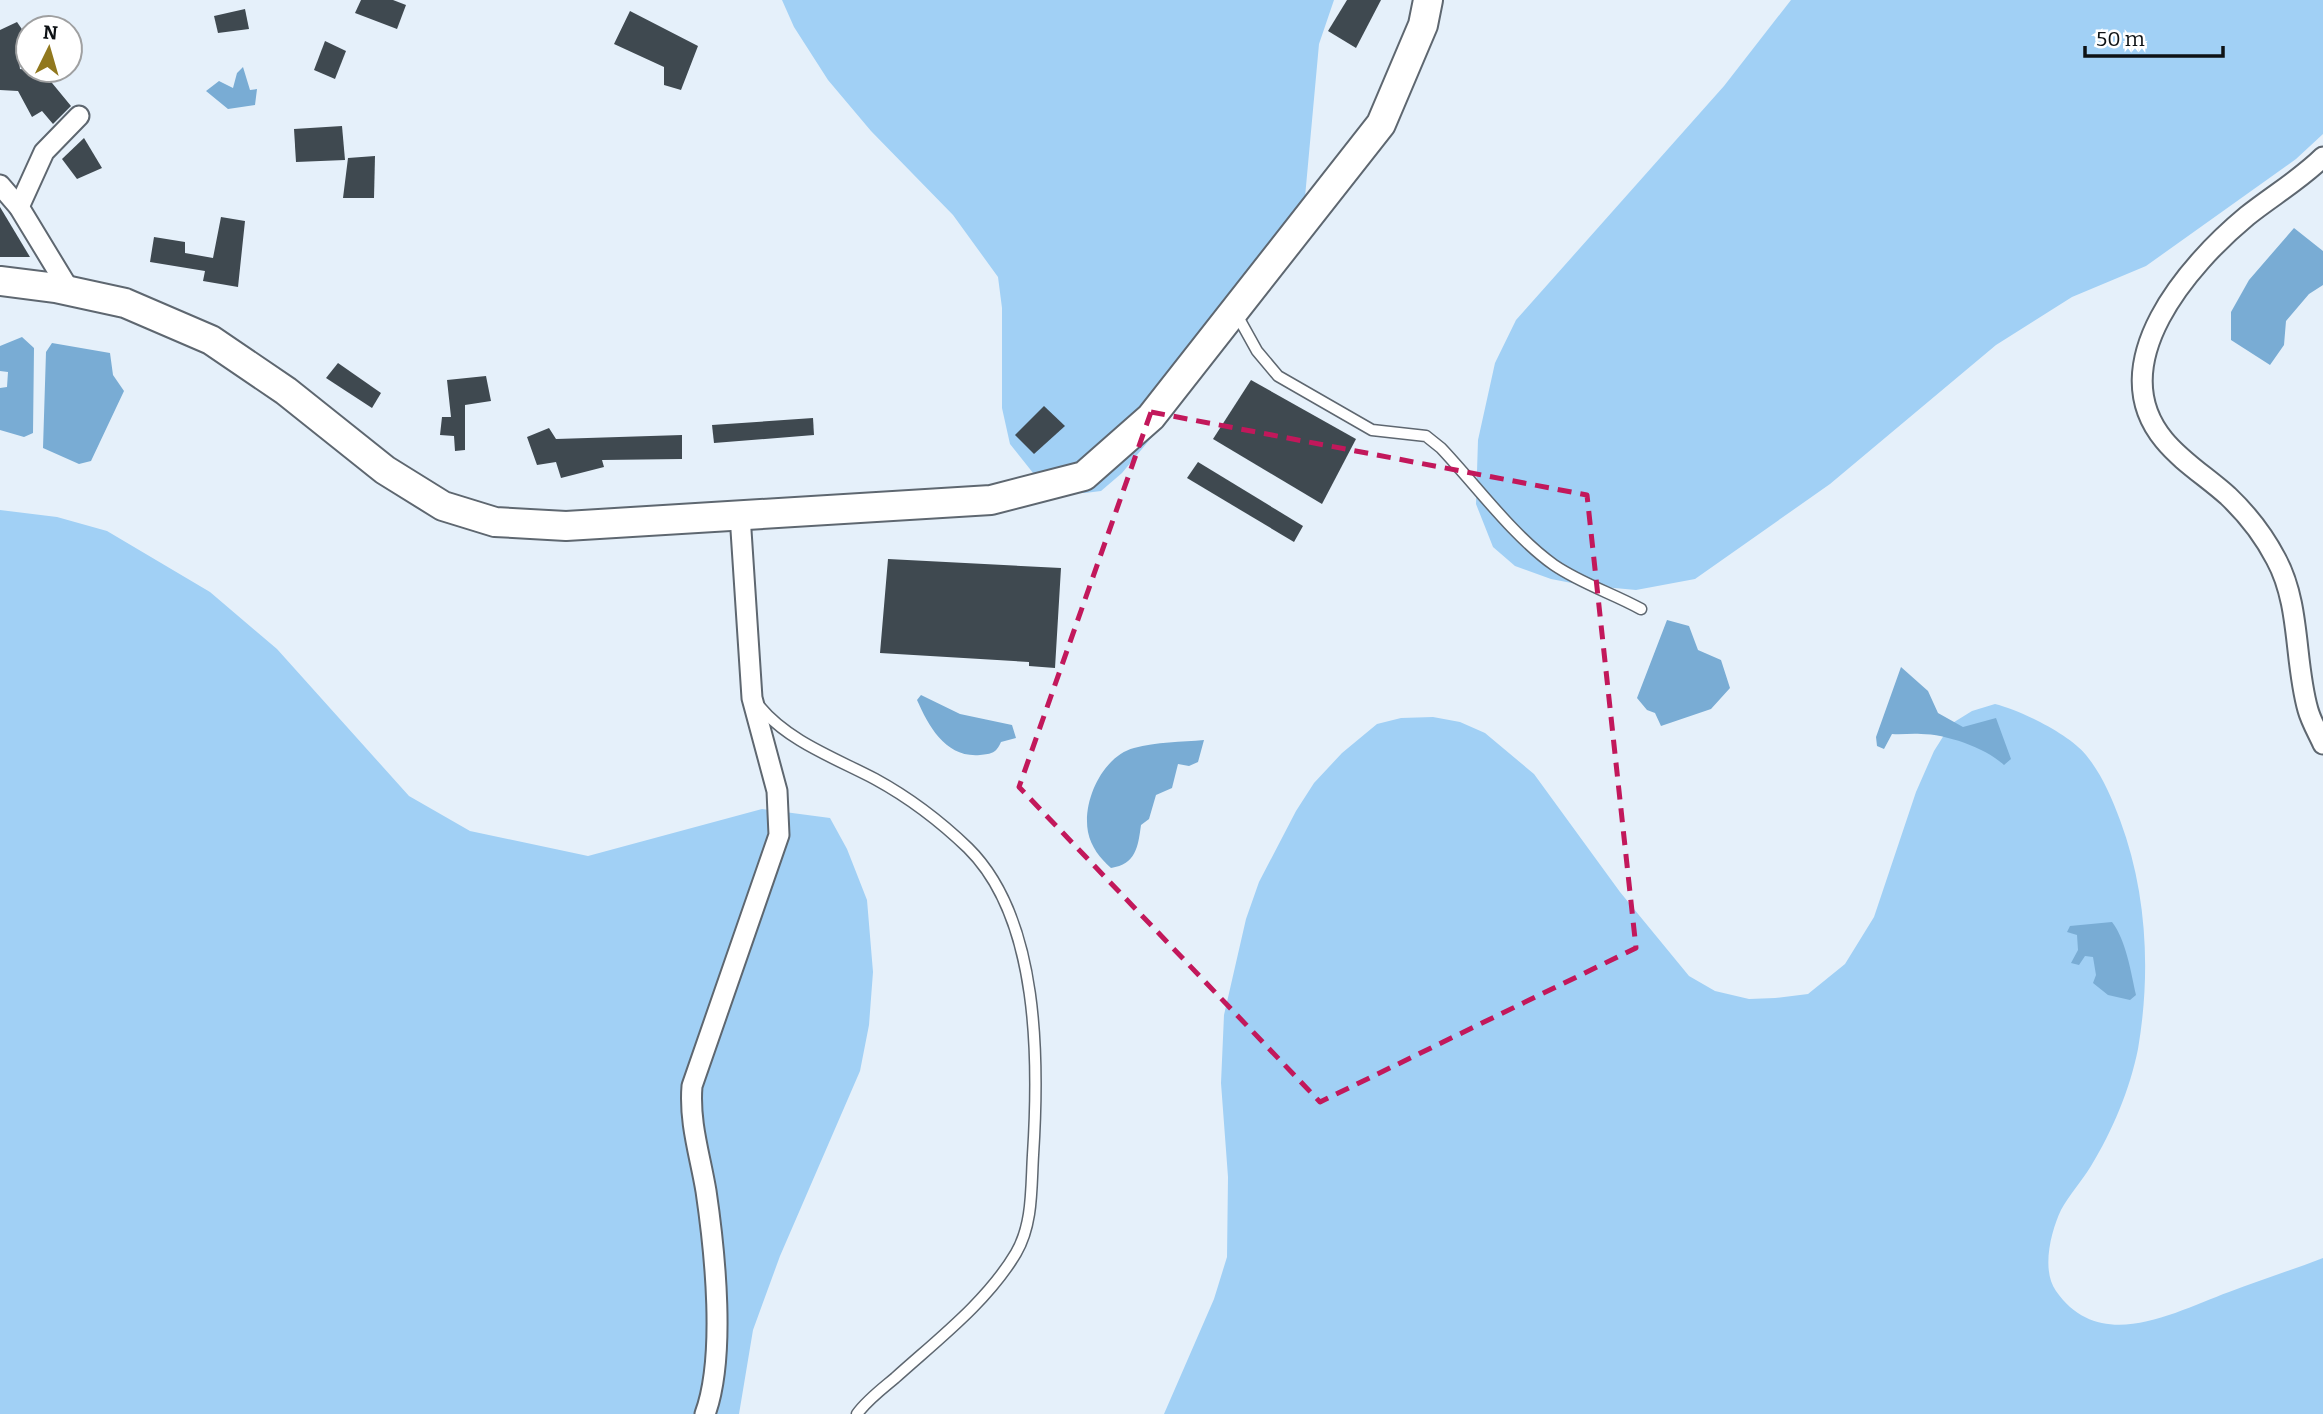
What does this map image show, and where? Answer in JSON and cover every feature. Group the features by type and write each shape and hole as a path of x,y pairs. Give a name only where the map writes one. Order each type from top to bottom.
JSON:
{"street":[{"path":"0,281 70,291 125,303 211,340 286,391 385,470 443,506 495,522 566,526 990,500 1084,476 1151,417 1381,124 1423,25 1428,0"},
{"path":"19,207 44,152 79,116"},
{"path":"2323,157 2246,217 2191,273 2155,326 2148,346 2142,383 2143,399 2163,439 2242,510 2278,562 2289,594 2308,710 2323,744"},
{"path":"0,185 19,207 70,291"},
{"path":"705,1414 713,1383 716,1331 706,1194 692,1127 692,1086 779,835 777,791 752,698 740,515"}],"lane":[{"path":"1236,311 1251,342 1278,376 1372,430 1426,436 1441,448 1552,563 1590,586 1641,609"},
{"path":"752,698 775,725 878,781 934,819 970,850 995,885 1012,922 1029,988 1035,1115 1025,1233 1002,1273 966,1313 857,1414"}],"highlighted area":[{"path":"1151,412 1587,495 1636,948 1320,1102 1019,787"}],"shaded area":[{"path":"782,0 1334,0 1319,44 1303,219 1171,414 1122,473 1101,491 1062,491 1041,483 1010,444 1002,408 1002,308 998,277 953,215 871,131 828,80 794,27"},
{"path":"1791,0 2323,0 2323,134 2296,159 2146,266 2072,297 1996,345 1830,484 1695,579 1636,590 1551,579 1515,566 1493,547 1476,504 1478,440 1495,363 1516,320 1724,86"},
{"path":"243,67 250,90 257,89 255,105 228,109 206,91 219,81 233,88 237,73"},
{"path":"2294,228 2323,251 2323,285 2309,294 2286,321 2284,345 2270,365 2231,340 2231,312 2249,280"},
{"path":"22,337 34,348 33,433 24,437 0,430 0,388 7,387 8,372 0,371 0,346"},
{"path":"52,343 110,353 113,375 124,391 91,461 79,464 43,448 46,352"},
{"path":"0,510 57,517 107,531 210,592 277,649 409,796 470,831 588,856 762,809 830,818 847,849 867,900 873,972 869,1025 860,1071 780,1256 753,1330 739,1414 0,1414"},
{"path":"1667,620 1689,626 1698,650 1721,660 1730,688 1711,709 1661,726 1655,713 1647,710 1637,698"},
{"path":"1901,667 1928,691 1938,713 1963,727 1996,718 2011,759 2004,765 1976,748 1954,739 1931,735 1892,734 1884,749 1877,746 1876,737"},
{"path":"921,695 960,714 1012,725 1016,738 1001,742 995,751 988,754 968,755 958,751 948,746 933,730 917,700"},
{"path":"1995,704 2030,717 2056,731 2078,747 2097,770 2106,786 2129,847 2144,933 2144,991 2135,1064 2106,1139 2057,1219 2049,1250 2051,1282 2074,1310 2094,1321 2116,1325 2139,1323 2185,1309 2323,1258 2323,1414 1164,1414 1214,1299 1227,1257 1228,1177 1221,1083 1224,1015 1246,919 1259,882 1296,811 1314,783 1342,753 1377,724 1401,718 1433,717 1460,722 1485,733 1534,774 1620,892 1689,976 1715,991 1749,999 1775,998 1808,994 1845,964 1874,917 1916,792 1934,751 1951,724 1972,711"},
{"path":"1204,740 1198,762 1189,766 1178,764 1172,788 1156,795 1149,819 1141,825 1137,847 1131,858 1126,863 1111,868 1089,837 1087,820 1092,794 1104,770 1113,760 1134,748"},
{"path":"2112,922 2121,938 2130,967 2136,995 2130,1000 2108,995 2093,983 2096,975 2093,957 2085,956 2079,965 2071,963 2078,950 2077,935 2067,932 2070,926"}],"building":[{"path":"361,0 393,0 406,5 397,29 355,13"},
{"path":"1347,0 1381,0 1356,48 1328,31"},
{"path":"245,9 249,29 218,33 214,16"},
{"path":"630,11 698,46 681,90 664,85 664,67 614,44"},
{"path":"14,23 14,84 53,84 71,106 53,124 42,111 32,117 18,91 0,90 0,30"},
{"path":"325,41 346,51 335,79 314,70"},
{"path":"342,126 345,160 296,162 294,129"},
{"path":"84,138 102,168 77,179 62,159"},
{"path":"375,156 374,198 343,198 348,158"},
{"path":"0,207 30,257 0,257"},
{"path":"221,217 245,221 238,287 203,281 205,271 150,262 154,237 185,242 185,253 213,258"},
{"path":"338,363 381,393 372,408 326,378"},
{"path":"486,376 491,401 465,405 465,450 455,451 454,436 440,435 442,417 451,417 447,380"},
{"path":"1251,380 1356,439 1322,504 1213,439"},
{"path":"1044,406 1065,426 1034,454 1015,435"},
{"path":"813,418 814,435 714,443 712,425"},
{"path":"549,428 556,439 682,435 682,459 602,460 604,467 561,478 556,462 537,465 527,437"},
{"path":"1198,462 1303,526 1294,542 1187,478"},
{"path":"888,559 1061,568 1055,668 1029,666 1029,662 880,653"}]}
